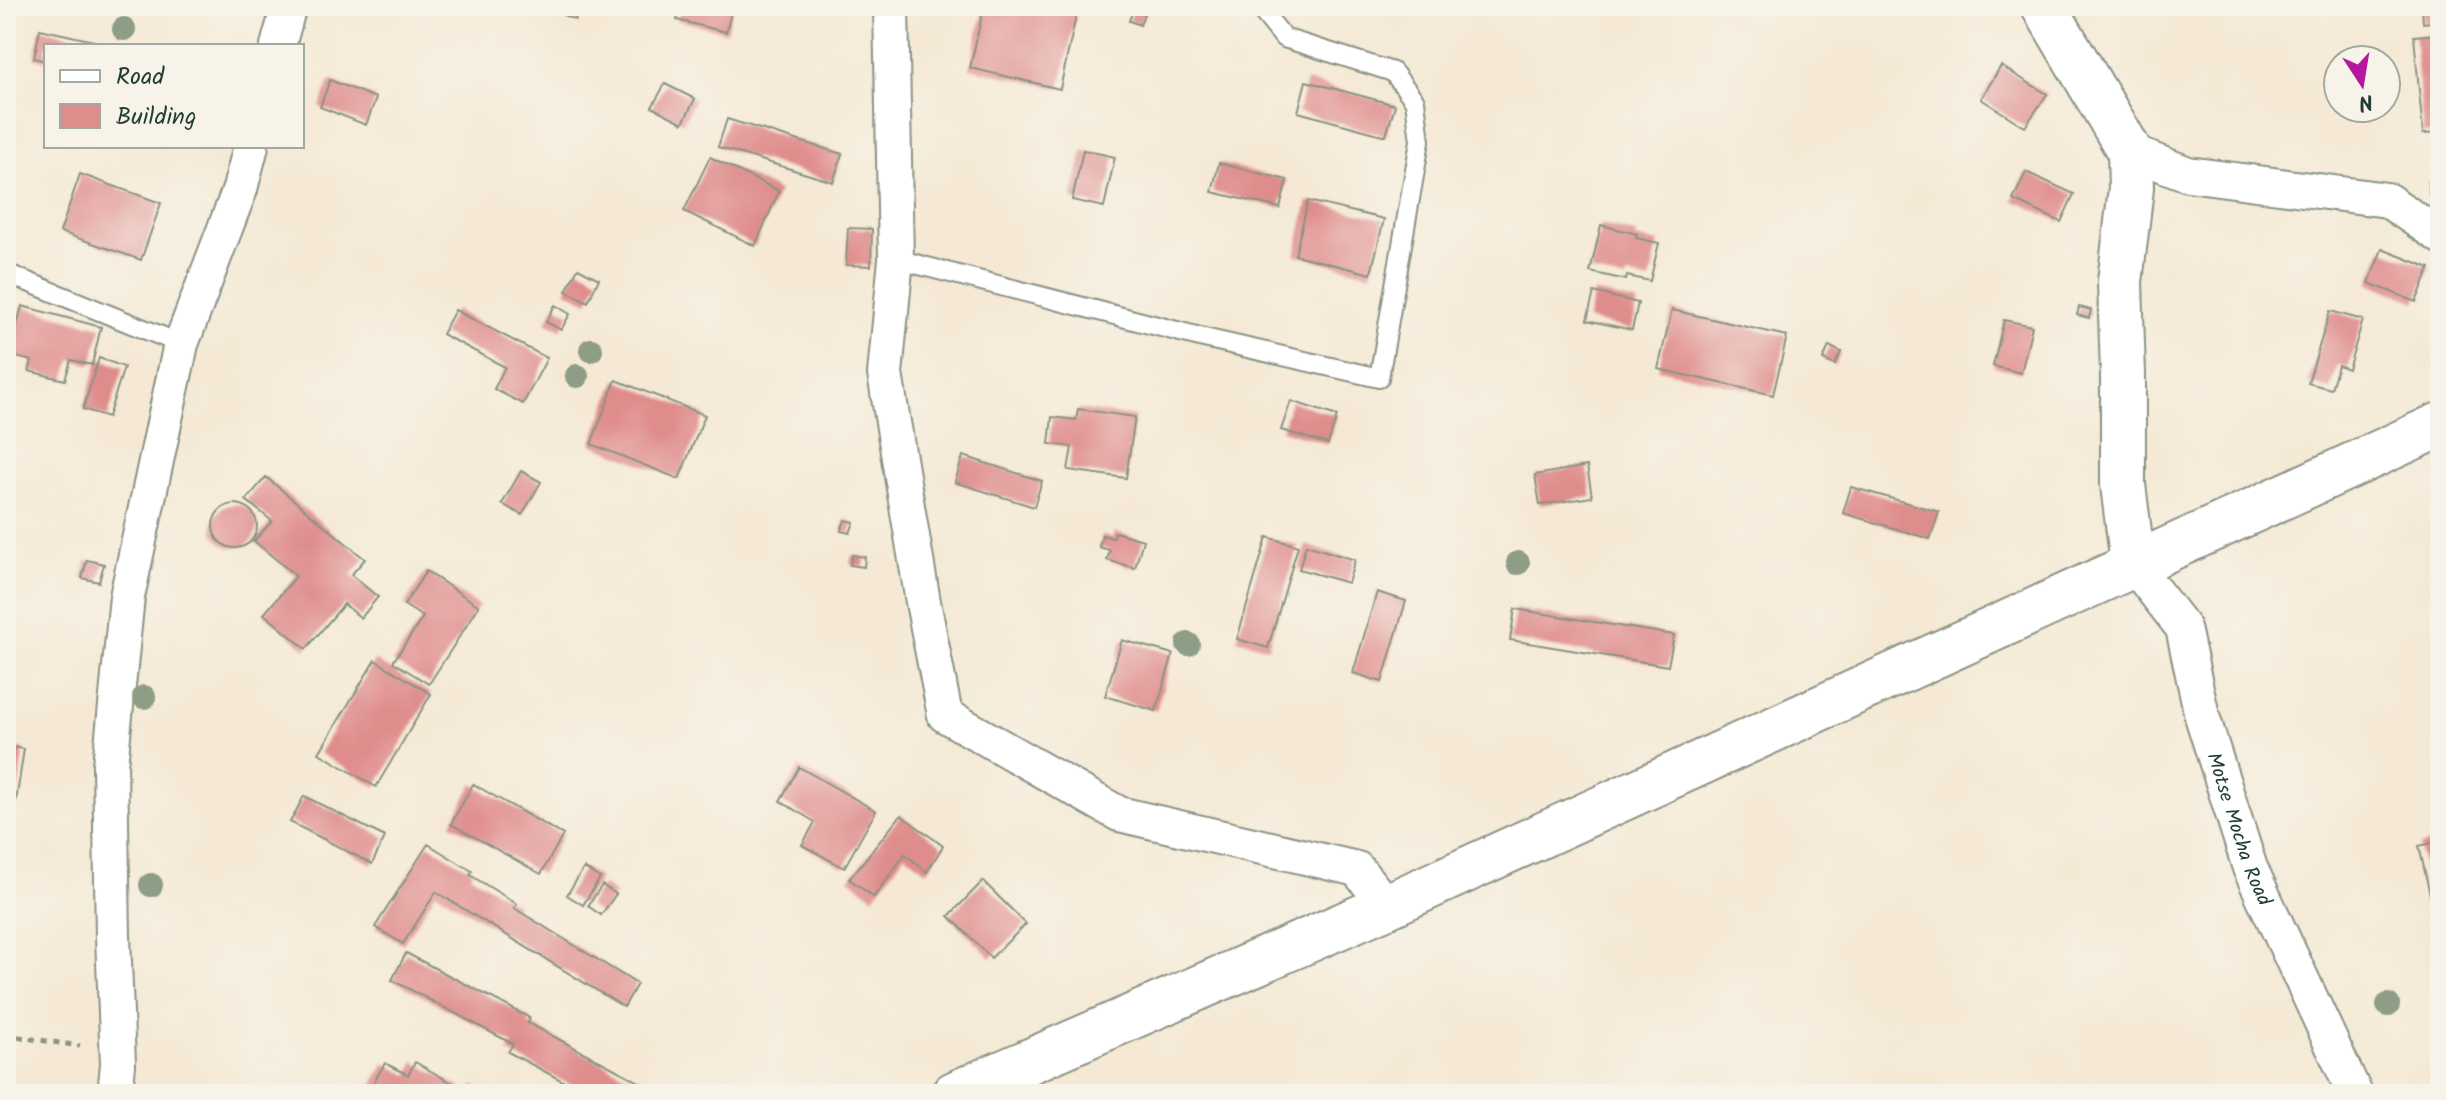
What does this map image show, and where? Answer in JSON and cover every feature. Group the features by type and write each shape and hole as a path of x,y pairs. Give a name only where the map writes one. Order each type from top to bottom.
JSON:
{"main road":[{"path":"2044,6 2130,152 2131,188 2120,282 2123,485 2133,564"},
{"path":"954,1094 1387,906 2440,425"}],"street":[{"path":"279,44 289,6"},
{"path":"891,6 896,259 885,374 945,715 1119,814 1357,869 1387,906"},
{"path":"117,1079 110,765 127,597 181,344 240,189 250,148"},
{"path":"2130,152 2188,174 2387,200 2440,236"},
{"name":"Motse Mocha Road","path":"2133,564 2183,628 2202,716 2250,868 2355,1094"}],"lane":[{"path":"896,259 1204,338 1379,378 1420,141 1415,101 1393,72 1284,38 1258,6"},
{"path":"6,273 181,344"}],"path":[{"path":"6,1035 83,1046 117,1079"}],"building":[{"path":"542,6 581,6 575,20"},
{"path":"681,6 733,6 726,32 677,20"},
{"path":"984,6 1030,6 1076,16 1060,89 970,68"},
{"path":"2422,6 2440,6 2440,21 2423,23"},
{"path":"1134,7 1145,11 1140,25 1129,21"},
{"path":"40,29 94,41 93,44 44,44 44,60 34,58"},
{"path":"2440,34 2440,133 2423,134 2414,36"},
{"path":"2001,66 2047,94 2025,127 1981,99"},
{"path":"330,80 376,98 366,125 320,107"},
{"path":"1306,81 1395,105 1386,136 1298,112"},
{"path":"665,84 695,99 683,123 652,107"},
{"path":"727,119 842,154 833,182 718,147"},
{"path":"1083,150 1115,157 1104,207 1072,200"},
{"path":"710,157 779,191 755,246 684,211"},
{"path":"1219,163 1287,180 1280,208 1212,192"},
{"path":"2026,172 2074,194 2061,222 2013,200"},
{"path":"80,174 161,203 141,260 60,232"},
{"path":"2437,180 2437,196 2429,196 2429,181"},
{"path":"1308,201 1384,219 1371,274 1295,255"},
{"path":"1601,225 1659,243 1650,281 1627,276 1626,280 1590,272"},
{"path":"848,228 872,229 871,266 846,265"},
{"path":"2382,249 2430,268 2416,302 2369,283"},
{"path":"578,268 599,279 588,302 566,291"},
{"path":"1594,292 1638,303 1632,330 1587,320"},
{"path":"555,305 570,314 561,330 546,322"},
{"path":"22,306 101,327 92,365 71,360 65,380 29,371 32,361 9,355"},
{"path":"2079,307 2091,310 2089,318 2077,315"},
{"path":"455,310 547,358 523,404 494,389 505,367 442,334"},
{"path":"1672,310 1787,336 1773,395 1658,369"},
{"path":"2330,311 2363,320 2348,369 2338,365 2331,389 2308,383"},
{"path":"2004,320 2032,326 2021,373 1993,366"},
{"path":"1829,346 1841,352 1835,365 1823,360"},
{"path":"99,358 124,367 108,417 83,409"},
{"path":"616,380 705,415 679,479 591,444"},
{"path":"1291,401 1337,416 1328,444 1281,430"},
{"path":"1078,409 1135,417 1126,478 1068,470 1072,447 1049,444 1052,417 1076,420"},
{"path":"963,456 1042,481 1034,507 955,482"},
{"path":"1587,466 1592,497 1540,505 1535,475"},
{"path":"521,471 541,482 522,515 502,504"},
{"path":"266,477 365,559 351,575 378,597 361,618 344,604 306,649 264,614 296,576 254,541 272,521 246,500"},
{"path":"1851,487 1939,512 1930,539 1843,513"},
{"path":"235,504 250,511 257,526 250,541 235,548 220,541 213,526 220,511"},
{"path":"845,520 854,522 850,533 841,531"},
{"path":"1115,532 1143,540 1135,568 1107,560 1110,550 1099,547 1102,535 1113,538"},
{"path":"1267,537 1298,546 1268,648 1237,639"},
{"path":"1306,545 1355,560 1348,583 1299,569"},
{"path":"852,555 865,557 864,567 850,565"},
{"path":"87,560 104,564 99,582 82,578"},
{"path":"426,571 479,606 429,684 393,662 423,617 404,605"},
{"path":"1377,592 1406,601 1382,682 1353,673"},
{"path":"1515,609 1674,635 1668,666 1510,640"},
{"path":"1122,640 1173,654 1156,711 1105,696"},
{"path":"375,660 431,694 376,787 319,753"},
{"path":"6,746 24,749 16,802 6,801"},
{"path":"799,767 876,811 844,868 802,845 815,822 780,801"},
{"path":"473,784 563,835 541,874 451,824"},
{"path":"304,796 385,837 372,864 290,822"},
{"path":"901,815 943,846 927,872 905,854 874,897 849,879"},
{"path":"2440,841 2440,897 2431,899 2419,846"},
{"path":"428,844 517,904 514,908 637,984 624,1007 436,892 403,944 375,927"},
{"path":"584,868 600,878 583,905 567,895"},
{"path":"983,881 1026,924 991,958 949,916"},
{"path":"602,885 616,894 601,915 588,906"},
{"path":"406,953 530,1018 528,1023 662,1094 587,1094 508,1052 513,1044 392,980"},
{"path":"415,1062 470,1093 474,1085 490,1094 367,1094 385,1063 408,1075"},
{"path":"2440,1074 2440,1094 2435,1094 2430,1078"}]}
